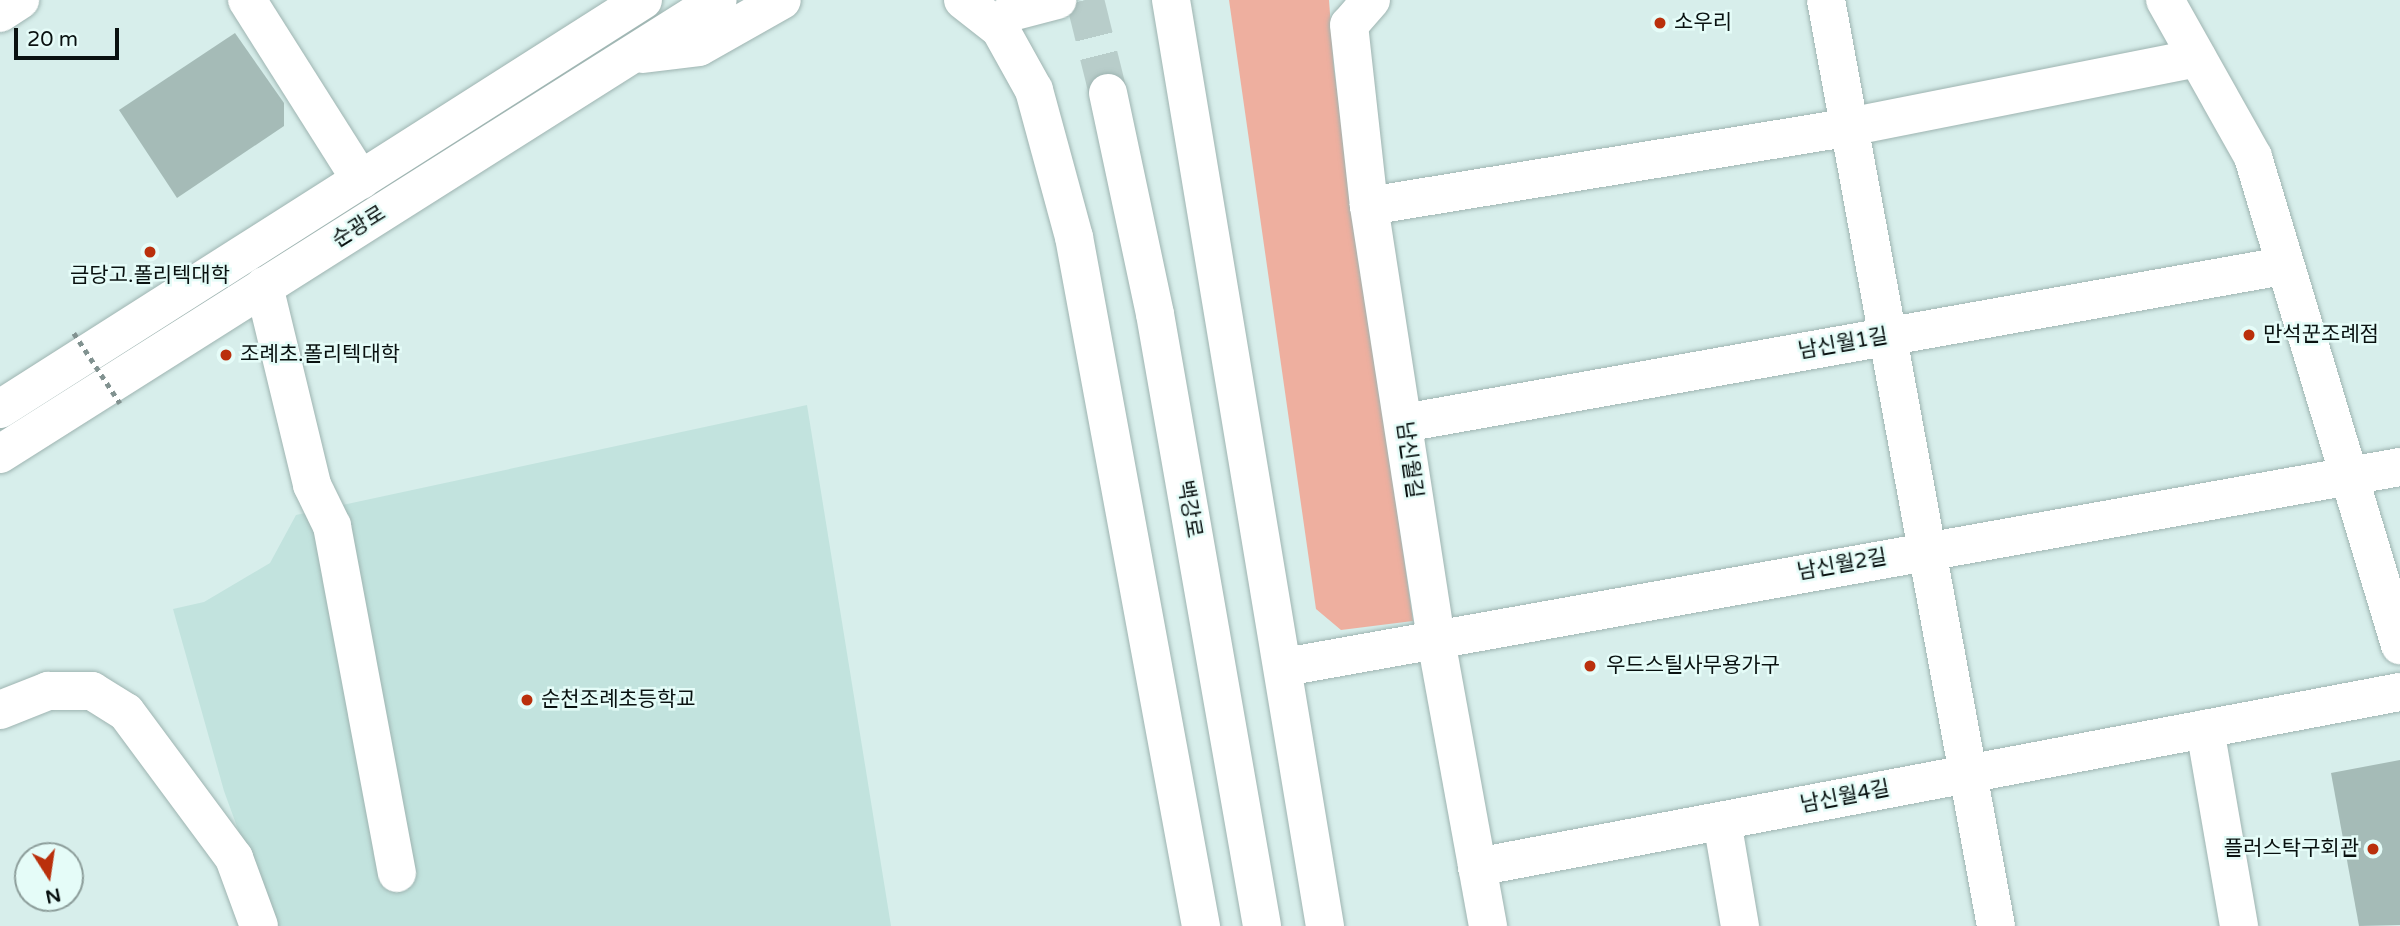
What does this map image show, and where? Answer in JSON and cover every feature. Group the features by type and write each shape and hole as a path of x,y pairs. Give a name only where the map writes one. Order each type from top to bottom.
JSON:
{"street":[{"path":"0,13 20,0"},
{"path":"247,0 361,180"},
{"name":"순광로","path":"0,409 361,180 612,14 643,0"},
{"name":"순광로","path":"0,454 718,0"},
{"path":"634,55 699,47 782,0"},
{"path":"963,0 1000,29 1034,90"},
{"path":"1057,0 1010,6 1074,237 1201,926"},
{"path":"1155,0 1179,47"},
{"path":"1171,0 1285,667 1325,926"},
{"path":"1359,13 1397,0"},
{"path":"1826,0 1924,550 1996,926"},
{"path":"2165,0 2253,157 2283,266 2400,645"},
{"name":"남신월길","path":"1359,13 1369,206 1436,640 1488,926"},
{"path":"1369,206 1849,127 2197,58"},
{"name":"백강로","path":"1108,93 1155,314 1262,926"},
{"name":"남신월1길","path":"1404,424 2283,266"},
{"path":"264,286 312,485 332,526 397,873"},
{"name":"남신월2길","path":"1285,667 1924,550 2400,467"},
{"path":"0,710 48,691 92,691 126,712 234,858 259,926"},
{"name":"남신월4길","path":"1477,867 2400,692"},
{"path":"2205,729 2239,926"},
{"path":"1722,821 1740,926"}],"path":[{"path":"74,333 120,403"}],"shaded area":[{"path":"1229,0 1329,0 1334,69 1413,621 1341,630 1316,609"},
{"name":"순천조례초등학교","path":"807,405 891,926 268,926 263,898 224,791 173,609 204,602 270,563 296,515"}],"building":[{"path":"235,33 284,103 284,126 177,198 119,110"},
{"name":"플러스탁구회관","path":"2400,760 2400,925 2359,926 2331,773"}],"tunnel":[{"path":"1085,0 1108,93"}],"place":[{"name":"소우리","path":"1660,23"},
{"name":"금당고.폴리텍대학","path":"150,252"},
{"name":"만석꾼조례점","path":"2249,335"},
{"name":"조례초.폴리텍대학","path":"226,355"},
{"name":"우드스틸사무용가구","path":"1590,666"},
{"name":"순천조례초등학교","path":"527,700"},
{"name":"플러스탁구회관","path":"2373,849"}]}
